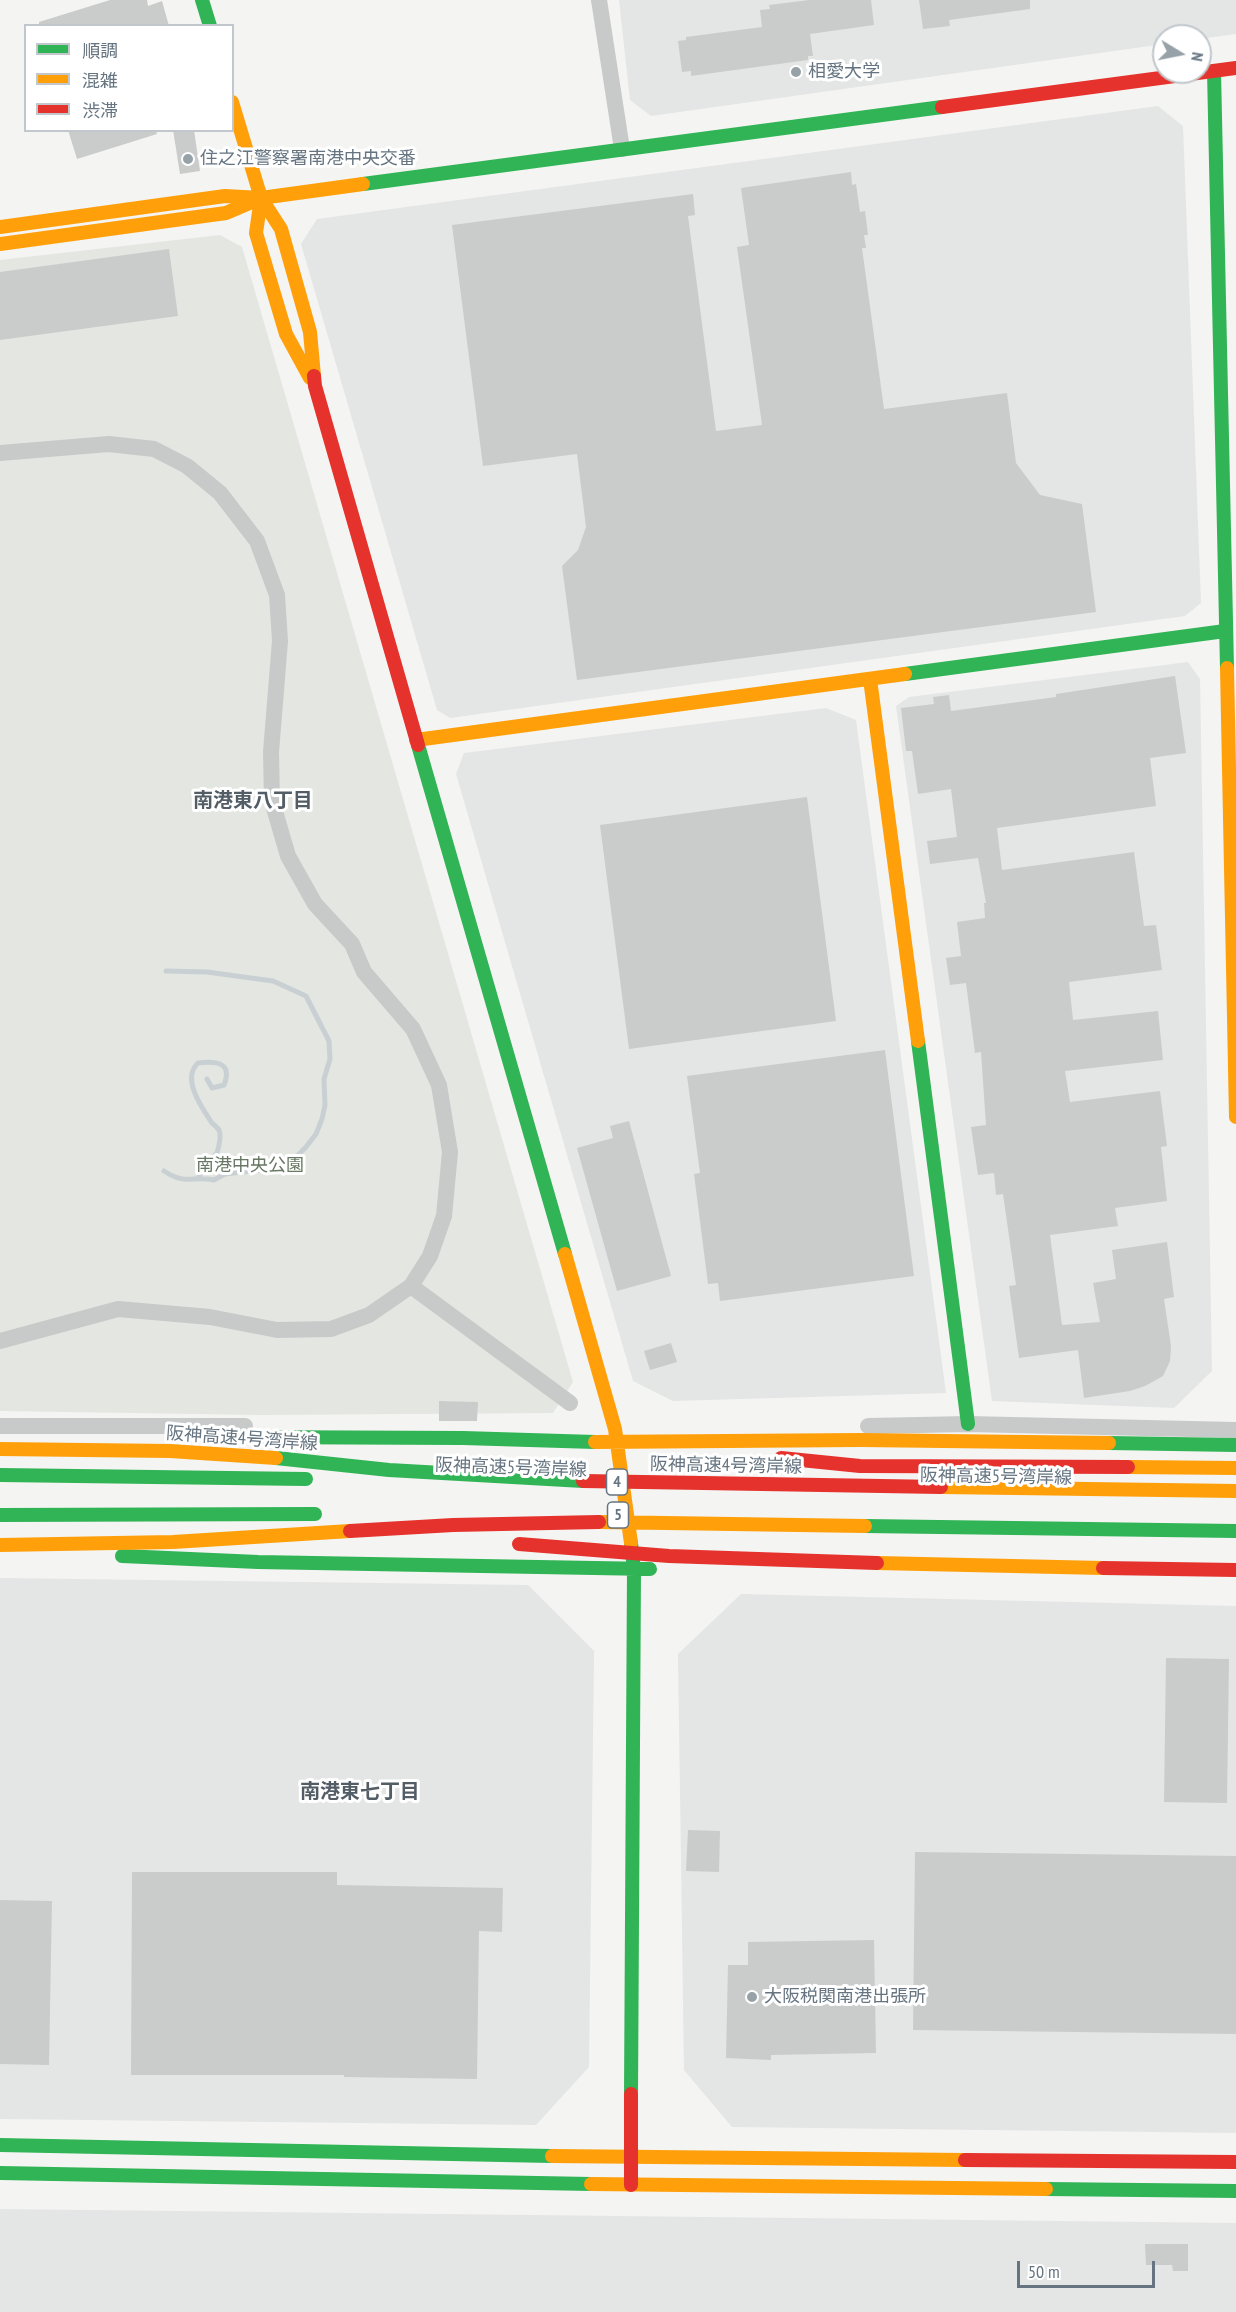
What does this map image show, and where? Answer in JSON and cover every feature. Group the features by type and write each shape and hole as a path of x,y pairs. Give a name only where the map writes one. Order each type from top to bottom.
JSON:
{"main road":[{"path":"202,0 209,24"},
{"path":"0,227 225,196 261,198 1236,68"},
{"path":"1214,71 1236,1117"},
{"path":"234,109 261,198 281,229 285,241 310,332 315,386 615,1429 634,1569 632,2185"},
{"path":"0,244 226,213 261,198"},
{"path":"261,198 256,233 285,334 315,386"},
{"path":"416,740 1225,631"},
{"path":"870,679 968,1424"},
{"path":"0,1437 463,1438 635,1443 860,1440 1236,1445"},
{"path":"635,1443 860,1466 1236,1468"},
{"name":"阪神高速4号湾岸線","path":"0,1449 170,1451 434,1473 609,1482 1236,1491"},
{"path":"0,1475 317,1479"},
{"name":"阪神高速5号湾岸線","path":"352,1480 609,1490 1236,1499"},
{"path":"0,1515 332,1514"},
{"name":"5","path":"401,1514 587,1514 1236,1523"},
{"path":"0,1545 173,1542 453,1525 587,1522 1236,1531"},
{"path":"650,1540 514,1544 669,1556 1020,1567 1236,1570"},
{"path":"1110,1543 1236,1544"},
{"path":"113,1556 350,1545"},
{"path":"0,1556 113,1556 270,1562 1236,1583"},
{"path":"0,2145 632,2158 1236,2162"},
{"path":"0,2173 632,2185 1236,2191"}],"street":[{"path":"599,0 622,149"},
{"path":"0,453 109,444 154,449 186,466 220,493 257,541 277,595 280,641 271,752 272,801 288,856 315,904 352,944 364,972 413,1029 439,1085 450,1152 444,1216 430,1256 411,1286 369,1315 331,1329 277,1330 210,1317 118,1309 0,1341"},
{"path":"411,1286 570,1404"},
{"path":"477,1428 615,1429 968,1424 1236,1430"},
{"path":"0,1426 438,1427"}],"shaded area":[{"name":"相愛大学","path":"619,0 1236,0 1236,34 1212,37 1212,24 1152,24 1152,46 651,116 630,100"},
{"path":"1158,106 1183,126 1201,603 1185,616 450,718 437,710 301,244 317,219"},
{"path":"1188,662 1200,679 1212,1371 1174,1408 992,1401 896,706 909,697"},
{"path":"826,708 856,720 946,1393 673,1401 633,1381 456,774 464,753"},
{"path":"0,1578 528,1585 594,1651 589,2067 536,2125 0,2119"},
{"path":"741,1594 1236,1606 1236,2133 732,2127 684,2070 678,1654"},
{"path":"0,2209 1236,2223 1236,2312 0,2312"}],"green space":[{"name":"南港中央公園","path":"220,235 242,247 573,1382 553,1413 262,1415 0,1411 0,260"}],"building":[{"path":"110,0 147,0 148,6 162,1 168,24 39,24 39,22"},
{"path":"809,0 871,0 874,25 810,34 813,56 808,56 808,60 691,76 691,71 682,72 678,41 686,40 686,37 762,27 760,10 770,9 769,5"},
{"path":"919,0 1030,0 1030,9 949,20 950,26 923,29"},
{"path":"69,132 156,132 157,134 77,159"},
{"name":"住之江警察署南港中央交番","path":"173,132 194,132 200,171 180,174"},
{"path":"851,172 852,185 856,184 860,212 865,211 868,235 864,235 866,248 862,248 884,409 1007,393 1016,463 1040,495 1082,504 1096,612 577,680 562,566 578,550 586,527 577,454 483,466 452,225 693,194 695,215 688,216 716,431 762,425 737,247 749,245 741,188"},
{"path":"169,249 178,316 0,340 0,272"},
{"path":"1175,676 1186,753 1150,758 1156,806 997,828 1002,870 1134,852 1144,926 1156,925 1162,970 1069,982 1073,1020 1158,1011 1163,1060 1065,1071 1070,1102 1160,1091 1167,1146 1161,1147 1167,1201 1115,1208 1118,1226 1050,1235 1062,1325 1100,1322 1093,1283 1116,1279 1112,1250 1167,1242 1174,1297 1164,1299 1171,1346 1170,1361 1163,1376 1145,1386 1130,1391 1084,1398 1078,1350 1019,1358 1009,1286 1016,1285 1003,1194 996,1195 994,1173 978,1175 971,1127 986,1125 981,1052 975,1053 966,983 950,985 946,958 961,956 957,922 985,918 984,903 986,903 978,858 930,864 927,841 957,837 951,789 918,794 912,751 906,751 901,708 934,704 933,697 949,695 951,711 1056,697 1056,694"},
{"path":"807,797 836,1021 629,1049 600,825"},
{"path":"885,1050 914,1276 720,1301 718,1283 708,1284 694,1174 700,1173 687,1076"},
{"path":"629,1121 671,1276 617,1291 577,1148 613,1138 610,1126"},
{"path":"671,1343 677,1362 650,1370 644,1351"},
{"path":"439,1401 478,1402 477,1421 439,1421"},
{"path":"1166,1658 1229,1659 1227,1803 1164,1802"},
{"path":"688,1830 720,1831 719,1872 686,1871"},
{"path":"915,1852 1236,1856 1236,2034 913,2030"},
{"path":"132,1872 337,1872 337,1885 503,1888 502,1932 479,1931 477,2079 344,2077 344,2075 131,2075"},
{"path":"0,1900 52,1901 49,2065 0,2064"},
{"path":"874,1940 876,2053 771,2055 771,2060 726,2058 728,1965 748,1965 748,1942"},
{"path":"1145,2244 1188,2244 1188,2271 1173,2271 1172,2265 1146,2265"}],"waterway":[{"path":"164,1171 178,1178 214,1180 225,1174 277,1168 297,1156 316,1134 322,1119 325,1105 324,1079 330,1059 329,1041 306,996 273,981 207,972 166,971"},
{"path":"198,1179 205,1164 217,1153 220,1135 195,1093 192,1085 193,1070 198,1063 205,1062 217,1063 224,1067 226,1072 224,1085 212,1088 207,1079"}],"traffic: fast":[{"path":"202,0 209,24"},
{"path":"1214,71 1227,668"},
{"path":"363,184 942,107"},
{"path":"905,674 1225,631"},
{"path":"418,745 565,1254"},
{"path":"918,1041 968,1424"},
{"path":"234,1437 463,1438 595,1442"},
{"path":"1109,1443 1236,1445"},
{"path":"276,1458 389,1470 583,1481"},
{"path":"0,1475 306,1479"},
{"path":"0,1515 315,1514"},
{"path":"865,1526 1236,1531"},
{"path":"631,1543 634,1569 631,2094"},
{"path":"122,1556 258,1562 650,1569"},
{"path":"0,2145 552,2156"},
{"path":"0,2173 591,2184"},
{"path":"1046,2189 1236,2191"}],"traffic: slow":[{"path":"234,109 261,198 281,229 310,332 314,376"},
{"path":"0,227 225,196 261,198 363,184"},
{"path":"261,198 256,233 286,334 310,378"},
{"path":"0,244 226,213 254,201"},
{"path":"1227,668 1236,1117"},
{"path":"416,740 905,674"},
{"path":"870,679 918,1041"},
{"path":"565,1254 615,1429 631,1543"},
{"path":"595,1442 860,1440 1109,1443"},
{"path":"0,1449 170,1451 276,1458"},
{"path":"1128,1467 1236,1468"},
{"path":"941,1487 1236,1491"},
{"path":"599,1522 865,1526"},
{"path":"0,1545 173,1542 350,1531"},
{"path":"877,1563 1103,1568"},
{"path":"552,2156 965,2160"},
{"path":"591,2184 1046,2189"}],"traffic: jam":[{"path":"942,107 1236,68"},
{"path":"314,376 418,745"},
{"path":"781,1458 860,1466 1128,1467"},
{"path":"583,1481 941,1487"},
{"path":"350,1531 453,1525 599,1522"},
{"path":"519,1544 669,1556 877,1563"},
{"path":"1103,1568 1236,1570"},
{"path":"631,2094 631,2185"},
{"path":"965,2160 1236,2162"}],"place":[{"name":"相愛大学","path":"796,72"},
{"name":"住之江警察署南港中央交番","path":"188,159"},
{"name":"大阪税関南港出張所","path":"752,1997"}],"district":[{"name":"南港東八丁目","path":"253,801"},
{"name":"南港東七丁目","path":"360,1792"}]}
